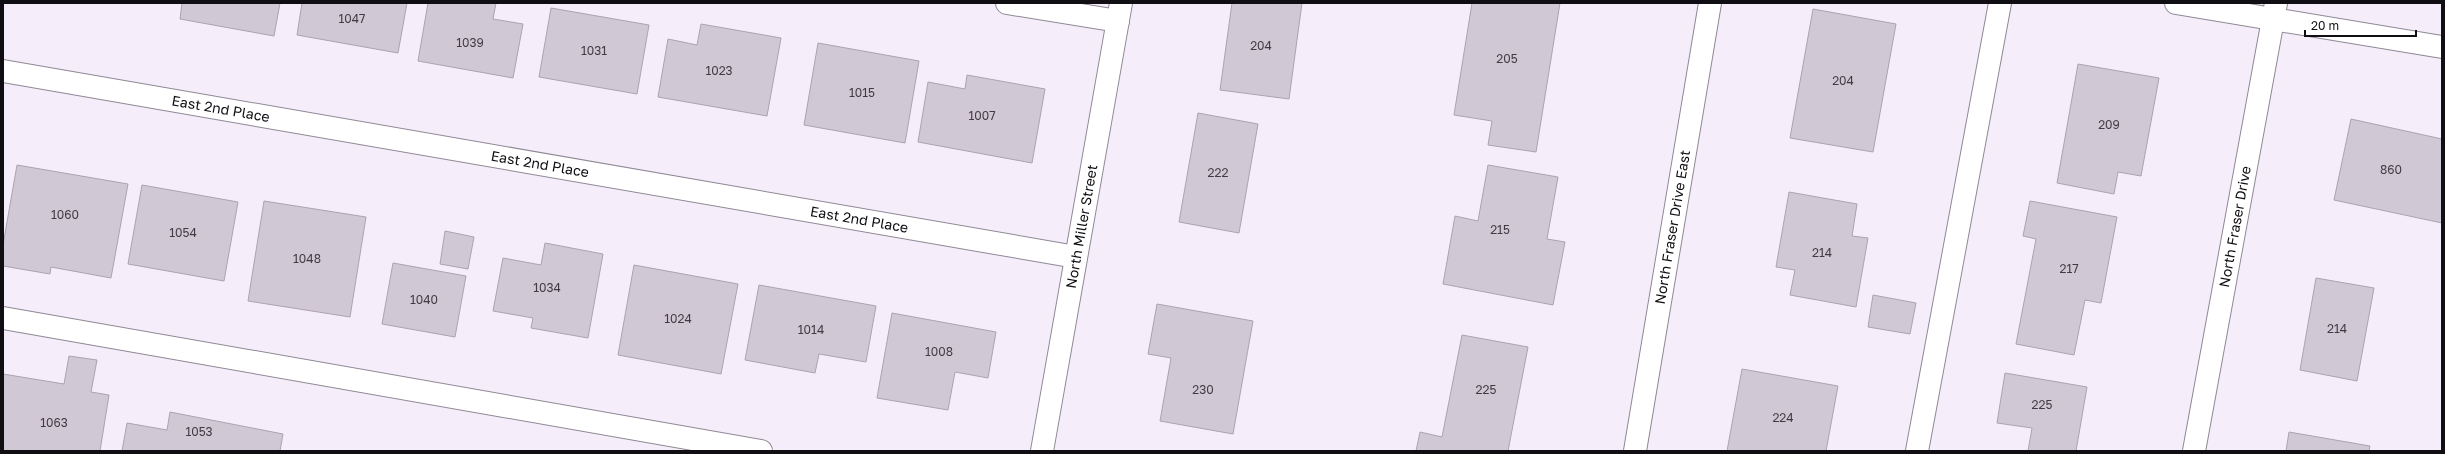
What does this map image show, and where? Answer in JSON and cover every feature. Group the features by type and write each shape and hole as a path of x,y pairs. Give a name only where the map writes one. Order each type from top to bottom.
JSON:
{"street":[{"path":"1007,3 1120,12"},
{"name":"North Fraser Drive East","path":"1635,451 1710,3"},
{"path":"1917,451 2000,3"},
{"path":"2176,3 2275,11 2442,47"},
{"name":"North Fraser Drive","path":"2194,451 2275,11"},
{"name":"North Miller Street","path":"1042,451 1120,12"},
{"name":"East 2nd Place","path":"3,72 1076,258"},
{"path":"3,318 761,451"}],"building":[{"path":"182,3 280,3 274,36 180,19"},
{"path":"302,3 407,3 398,53 297,35"},
{"path":"428,3 496,3 493,19 523,24 513,78 418,61"},
{"path":"1232,3 1302,3 1289,99 1220,90"},
{"path":"1472,3 1560,3 1536,152 1488,145 1492,121 1454,115"},
{"path":"551,8 649,25 637,94 539,77"},
{"path":"1813,9 1896,24 1873,152 1790,138"},
{"path":"701,24 781,38 767,116 658,97 668,39 697,45"},
{"path":"818,43 919,61 905,143 804,125"},
{"path":"2078,64 2159,78 2141,176 2118,172 2114,194 2057,183"},
{"path":"967,75 1045,89 1032,163 918,142 928,82 965,89"},
{"path":"1198,113 1258,124 1239,233 1179,222"},
{"path":"2351,119 2442,139 2442,223 2334,200"},
{"path":"17,165 128,184 111,278 51,267 50,274 3,266 3,245"},
{"path":"1488,165 1558,177 1547,239 1565,242 1553,305 1443,284 1455,216 1478,221"},
{"path":"142,185 238,202 224,281 128,264"},
{"path":"1789,192 1857,204 1852,236 1868,238 1856,307 1790,295 1795,270 1776,267"},
{"path":"264,201 366,217 350,317 248,301"},
{"path":"2030,201 2117,217 2101,303 2085,300 2074,355 2016,344 2036,239 2023,236"},
{"path":"445,231 474,237 468,269 440,264"},
{"path":"545,243 603,254 588,338 531,328 533,318 493,311 503,258 541,265"},
{"path":"393,263 466,276 455,337 382,324"},
{"path":"634,265 738,284 721,374 618,355"},
{"path":"2316,278 2374,288 2357,381 2300,370"},
{"path":"759,285 876,306 866,362 819,354 815,373 745,360"},
{"path":"1873,295 1916,303 1910,334 1868,327"},
{"path":"1157,304 1253,321 1233,434 1160,421 1171,358 1148,354"},
{"path":"892,313 996,332 988,378 955,372 948,410 877,398"},
{"path":"1462,335 1528,347 1508,451 1416,451 1420,432 1442,437"},
{"path":"69,356 97,360 91,392 109,395 100,451 3,451 3,374 64,384"},
{"path":"1742,369 1838,386 1826,451 1727,451"},
{"path":"2005,373 2087,387 2076,451 2028,451 2032,428 1997,423"},
{"path":"170,412 283,434 280,451 122,451 127,423 167,430"},
{"path":"2289,432 2370,446 2369,451 2286,451"}]}
